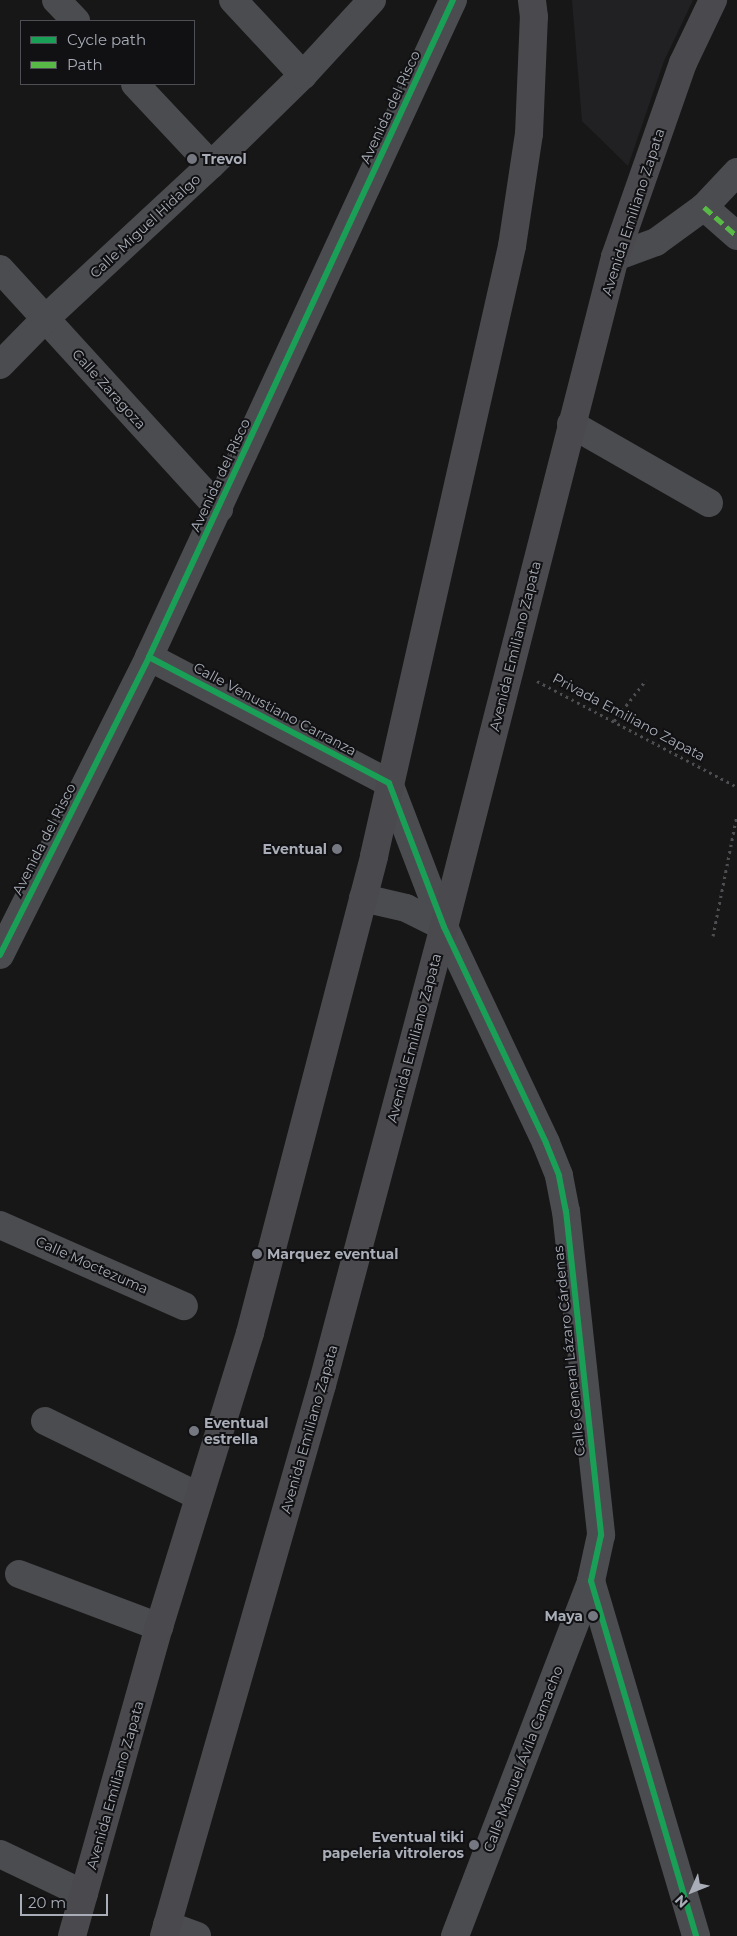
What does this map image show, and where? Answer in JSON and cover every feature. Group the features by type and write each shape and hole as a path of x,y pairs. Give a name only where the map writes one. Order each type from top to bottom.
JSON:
{"main road":[{"name":"Avenida Emiliano Zapata","path":"72,1936 159,1627 250,1333 363,898 512,246 529,134 534,17 532,0"},
{"name":"Avenida Emiliano Zapata","path":"165,1930 322,1385 444,927 615,256 683,63 713,0"}],"street":[{"path":"56,0 75,20"},
{"path":"233,0 303,75"},
{"name":"Calle Miguel Hidalgo","path":"0,365 45,319 303,75 372,0"},
{"name":"Avenida del Risco","path":"0,955 149,658 453,0"},
{"path":"136,85 210,165"},
{"path":"615,256 656,242 704,206 737,172"},
{"path":"704,206 737,236"},
{"name":"Calle Zaragoza","path":"0,269 219,509"},
{"path":"571,424 709,502"},
{"name":"Calle Venustiano Carranza","path":"149,658 389,783"},
{"name":"Calle General Lázaro Cárdenas","path":"389,783 444,927 559,1176 566,1211 602,1534 591,1581 696,1936"},
{"path":"363,898 406,908 444,927"},
{"name":"Calle Moctezuma","path":"0,1225 184,1306"},
{"path":"45,1421 198,1496"},
{"path":"19,1574 159,1627"},
{"name":"Calle Manuel Ávila Camacho","path":"455,1936 591,1581"},
{"path":"0,1854 84,1894"},
{"path":"165,1930 197,1936"}],"path":[{"path":"614,721 646,680"},
{"path":"713,936 737,815"}],"shaded area":[{"path":"572,0 693,0 664,61 628,166 582,121"}],"marked path":[{"path":"704,207 737,236"}],"cycle path":[{"path":"0,955 149,657 453,0"},
{"path":"149,657 389,783 444,927 546,1143 559,1176 566,1211 601,1535 591,1581 696,1936"}],"place":[{"name":"Trevol","path":"192,159"},
{"name":"Eventual","path":"337,849"},
{"name":"Marquez eventual","path":"257,1254"},
{"name":"Eventual estrella","path":"194,1431"},
{"name":"Maya","path":"593,1616"},
{"name":"Eventual tiki papeleria vitroleros","path":"474,1845"}]}
